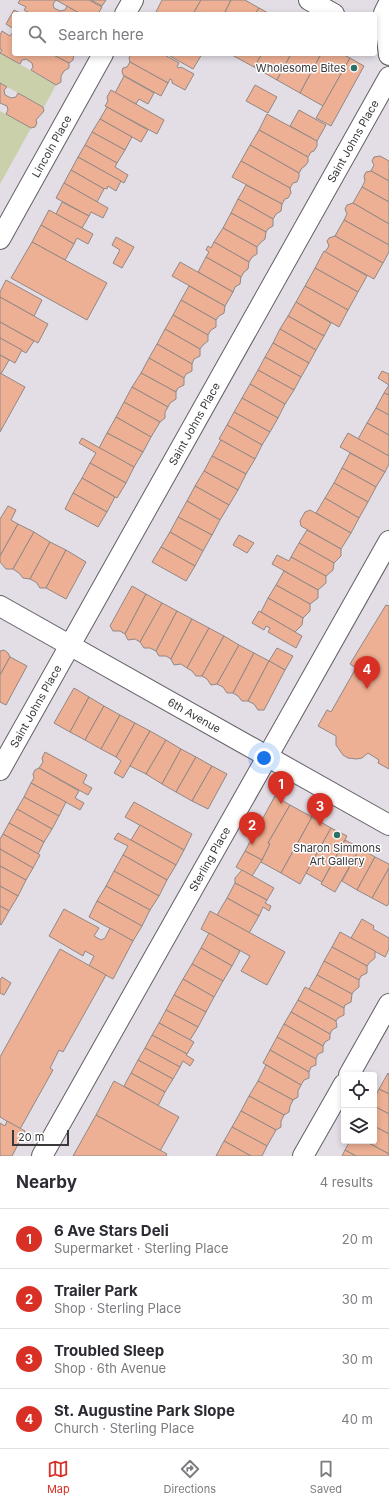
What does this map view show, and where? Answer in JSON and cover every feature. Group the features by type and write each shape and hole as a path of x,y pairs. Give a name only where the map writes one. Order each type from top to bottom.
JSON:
{"street":[{"path":"126,12 133,0"},
{"path":"309,0 330,12"},
{"path":"385,45 384,13 389,4"},
{"name":"Lincoln Place","path":"0,239 102,56"},
{"name":"Saint Johns Place","path":"0,770 389,78"},
{"name":"Sterling Place","path":"42,1156 389,541"},
{"name":"6th Avenue","path":"0,606 70,644 389,825"},
{"path":"351,1072 389,1004"},
{"path":"303,1156 341,1089"}],"green space":[{"path":"0,53 56,85 44,107 0,83"},
{"path":"0,111 31,128 0,184"}],"building":[{"path":"20,0 56,0 53,4 54,8 60,11 65,10 67,6 78,12 28,12 24,10 26,7 18,3"},
{"path":"56,0 89,0 102,7 99,12 77,12"},
{"path":"91,0 106,0 102,6"},
{"path":"162,0 201,0 194,12 156,12"},
{"path":"201,0 231,0 225,12 194,12"},
{"path":"231,0 245,0 259,8 256,12 225,12"},
{"path":"259,8 266,12 256,12"},
{"path":"12,14 12,28 6,24"},
{"path":"2,31 10,36 12,33 12,56 56,56 69,63 69,68 64,71 61,76 61,82 56,85 31,70 33,67 32,63 26,59 22,60 20,64 0,53 2,50 0,49 0,35"},
{"path":"56,56 74,56 73,60 69,63"},
{"path":"130,56 167,56 179,63 177,67 181,67 194,74 185,90 172,83 172,80 170,79 168,83 130,62"},
{"path":"170,56 201,56 193,69"},
{"path":"234,56 261,56 254,67"},
{"path":"261,56 290,56 277,80 254,67"},
{"path":"290,56 320,56 300,93 277,80"},
{"path":"320,56 346,56 350,58 323,106 300,93"},
{"path":"350,58 364,66 331,126 316,118"},
{"path":"130,62 168,83 161,96 123,75 123,68 127,67"},
{"path":"124,76 154,93 148,104 139,99 136,104 115,93"},
{"path":"0,83 7,87 4,90 5,95 11,98 16,97 18,93 43,107 44,111 36,120 37,123 35,127 31,128 6,114 8,110 7,106 0,103"},
{"path":"255,85 277,97 268,113 246,101"},
{"path":"111,90 164,120 157,134 105,106 108,101 107,97"},
{"path":"107,107 148,130 141,142 100,119"},
{"path":"299,110 326,125 317,141 290,126"},
{"path":"267,114 317,141 317,146 314,151 311,152 308,157 259,130"},
{"path":"100,119 132,137 125,150 92,132"},
{"path":"259,130 308,157 308,162 299,173 250,145"},
{"path":"92,132 125,150 117,163 85,145"},
{"path":"85,145 117,163 115,167 128,175 124,183 78,157"},
{"path":"250,145 299,173 297,182 293,183 290,188 241,161"},
{"path":"380,156 389,161 389,181 371,171 374,165 372,161 374,157"},
{"path":"78,157 121,181 116,191 108,186 107,189 104,189 71,170"},
{"path":"241,161 290,188 291,193 288,198 285,199 282,204 232,177"},
{"path":"71,170 104,189 97,202 64,183"},
{"path":"371,171 389,181 389,202 362,187 365,181 364,176 366,172"},
{"path":"64,183 108,208 103,218 91,212 89,216 56,198"},
{"path":"246,185 282,204 281,211 276,214 273,219 238,199"},
{"path":"362,187 389,202 389,224 353,203"},
{"path":"238,199 273,219 273,226 266,232 231,213"},
{"path":"62,202 89,216 82,228 56,214"},
{"path":"353,203 389,224 389,245 344,220 347,214 345,209 347,205"},
{"path":"49,210 93,234 88,244 77,238 74,244 41,225"},
{"path":"231,213 266,232 265,239 257,247 223,228"},
{"path":"344,220 389,245 389,252 383,263 335,236"},
{"path":"41,225 74,244 65,260 32,242"},
{"path":"223,228 257,247 257,254 252,257 249,262 214,242"},
{"path":"335,236 383,263 374,279 325,252 329,246 327,241 329,238"},
{"path":"116,237 134,247 122,268 113,263 120,250 112,245"},
{"path":"32,242 107,283 87,320 11,278"},
{"path":"214,242 249,262 248,269 241,277 206,257 209,252 206,250 208,246 211,248"},
{"path":"324,251 367,276 358,292 315,268"},
{"path":"206,257 241,277 240,284 235,287 233,292 198,272"},
{"path":"180,262 233,292 225,306 172,276"},
{"path":"315,268 358,292 348,310 305,286"},
{"path":"6,280 42,300 34,316 0,297 0,292"},
{"path":"189,286 225,306 224,313 216,320 181,300"},
{"path":"305,286 348,310 339,327 296,302"},
{"path":"0,297 48,324 38,343 0,322"},
{"path":"181,300 216,320 216,327 211,330 208,335 173,315"},
{"path":"296,302 331,323 324,336 288,316"},
{"path":"173,315 208,335 208,341 200,349 165,329"},
{"path":"288,316 324,336 316,350 280,329"},
{"path":"0,322 34,341 26,353 0,338"},
{"path":"165,329 200,349 200,356 194,359 192,364 157,344"},
{"path":"280,329 316,350 309,363 273,343"},
{"path":"0,338 22,350 15,363 0,355"},
{"path":"273,343 309,363 301,377 265,357"},
{"path":"157,344 192,364 192,371 186,374 184,378 149,358"},
{"path":"0,355 9,360 1,374 0,373"},
{"path":"265,357 301,377 294,390 258,370"},
{"path":"149,358 184,378 184,385 178,388 176,392 141,373"},
{"path":"258,370 294,390 285,404 250,384"},
{"path":"382,371 389,374 389,385 378,378"},
{"path":"0,373 25,387 0,432"},
{"path":"141,373 176,392 176,399 170,403 168,407 132,387"},
{"path":"250,384 285,404 278,418 242,398"},
{"path":"389,385 389,395 384,393"},
{"path":"132,387 168,407 165,412 165,418 160,422 124,402"},
{"path":"384,393 389,395 389,415 376,408"},
{"path":"242,398 278,418 270,432 234,412"},
{"path":"124,402 160,422 151,437 116,417"},
{"path":"376,408 389,415 389,435 367,423"},
{"path":"234,412 270,432 262,445 227,425"},
{"path":"116,417 151,437 143,452 107,433"},
{"path":"367,423 389,435 389,456 358,439"},
{"path":"227,425 262,445 255,459 219,439"},
{"path":"107,433 143,452 134,467 99,448"},
{"path":"348,433 389,456 389,464 385,472 340,447"},
{"path":"82,438 134,467 126,483 90,463 96,453 79,443"},
{"path":"221,440 255,459 246,474 212,456"},
{"path":"350,453 385,472 376,487 342,468"},
{"path":"212,456 246,474 238,490 204,471"},
{"path":"90,463 126,483 117,498 82,478"},
{"path":"342,468 376,487 368,502 334,483"},
{"path":"204,471 238,490 229,505 195,486"},
{"path":"82,478 115,497 107,512 73,493"},
{"path":"334,483 368,502 359,518 325,498"},
{"path":"195,486 229,505 220,520 187,501"},
{"path":"73,493 107,512 98,527 65,509"},
{"path":"325,498 359,518 351,533 316,513"},
{"path":"187,501 220,520 212,535 178,517"},
{"path":"8,506 16,510 11,520 18,524 0,556 0,519"},
{"path":"310,510 351,533 341,549 301,526 300,521 305,512"},
{"path":"178,517 212,535 203,551 170,532"},
{"path":"18,524 34,532 13,569 6,569 0,562 0,556"},
{"path":"307,530 341,549 341,556 334,563 299,543"},
{"path":"34,532 50,542 30,579 23,578 13,569"},
{"path":"170,532 203,551 195,566 161,547"},
{"path":"239,535 254,543 247,553 233,545"},
{"path":"50,542 66,550 46,588 40,588 36,582 30,579"},
{"path":"299,543 334,563 333,570 326,576 291,557"},
{"path":"161,547 195,566 186,581 152,562"},
{"path":"66,550 86,562 66,599 46,588"},
{"path":"277,555 289,561 291,557 326,576 326,583 318,590 272,564"},
{"path":"284,571 318,590 318,598 310,604 276,585"},
{"path":"276,585 310,604 310,611 303,618 268,598"},
{"path":"132,586 146,594 125,634 120,631 113,631 110,626"},
{"path":"146,594 162,603 140,642 135,639 128,640 125,634"},
{"path":"268,598 303,618 302,625 295,632 261,612"},
{"path":"162,603 177,611 156,651 150,648 144,648 140,642"},
{"path":"386,605 389,606 389,769 378,763 379,760 368,753 362,758 357,759 348,758 343,755 336,745 336,736 318,726 327,710 331,712 356,668 350,664"},
{"path":"177,611 192,619 171,659 166,656 159,656 156,651"},
{"path":"259,611 302,636 296,648 268,632 270,628 266,626 264,630 252,623"},
{"path":"192,619 209,628 187,668 181,664 174,665 171,659"},
{"path":"209,628 224,636 202,676 196,676 187,668"},
{"path":"224,636 239,645 217,684 211,685 207,679 202,676"},
{"path":"239,645 254,653 233,693 227,693 223,687 217,684"},
{"path":"277,648 293,656 285,670 269,661"},
{"path":"4,650 10,657 0,675 0,651"},
{"path":"254,653 269,661 248,701 242,701 233,693"},
{"path":"10,657 27,666 6,705 0,702 0,675"},
{"path":"269,661 285,670 264,710 258,710 254,704 248,701"},
{"path":"74,688 89,697 70,732 54,723"},
{"path":"89,697 104,706 85,740 70,732"},
{"path":"104,706 120,715 101,749 85,740"},
{"path":"120,715 135,723 116,757 101,749"},
{"path":"135,723 150,731 123,778 114,773 121,761 116,757"},
{"path":"150,731 166,740 146,774 130,766"},
{"path":"166,740 181,749 162,784 146,774"},
{"path":"181,749 196,757 176,792 162,784"},
{"path":"45,752 87,775 83,783 92,788 88,795 39,768 43,762 42,758"},
{"path":"196,757 212,766 192,801 176,792"},
{"path":"212,766 227,774 208,809 192,801"},
{"path":"39,768 79,791 75,798 84,803 80,810 31,783 34,778 33,774 35,770"},
{"path":"31,783 66,802 59,816 24,797"},
{"path":"275,796 290,805 268,843 270,844 262,860 245,851"},
{"path":"24,797 59,816 52,829 17,809"},
{"path":"134,802 192,834 184,850 125,817"},
{"path":"290,805 312,817 281,873 261,862 270,844 268,843"},
{"path":"17,809 52,829 44,842 9,823"},
{"path":"312,817 331,828 300,884 281,873"},
{"path":"9,823 44,842 38,854 3,834"},
{"path":"140,825 184,850 176,865 131,840"},
{"path":"331,828 347,836 322,882 306,873"},
{"path":"118,833 176,865 167,880 123,855 128,846 114,839"},
{"path":"3,834 40,855 33,868 0,849 0,839"},
{"path":"345,840 360,848 335,892 321,884"},
{"path":"360,848 375,857 357,890 342,881"},
{"path":"0,849 33,868 26,880 0,866"},
{"path":"245,851 262,860 252,876 236,867"},
{"path":"123,855 167,880 159,896 114,871"},
{"path":"375,857 389,864 389,868 372,898 357,890"},
{"path":"0,866 26,880 18,896 0,886"},
{"path":"389,868 389,903 387,906 372,898"},
{"path":"242,870 274,888 267,900 235,883 235,878"},
{"path":"114,871 159,896 150,910 106,886"},
{"path":"235,883 267,900 265,903 271,906 269,911 263,907 259,916 227,898"},
{"path":"0,886 18,896 9,911 0,906"},
{"path":"106,886 150,910 142,926 97,901"},
{"path":"227,898 259,916 249,933 217,915"},
{"path":"97,901 142,926 133,941 89,917"},
{"path":"0,906 9,911 1,925 0,924"},
{"path":"64,909 99,928 94,936 101,940 105,938 110,928 133,941 113,979 89,966 94,956 85,951 83,956 49,936"},
{"path":"210,911 285,952 267,985 241,971 250,956 201,929"},
{"path":"362,919 374,926 373,929 389,938 389,949 385,957 351,938"},
{"path":"340,932 375,951 375,958 367,966 332,947"},
{"path":"209,933 240,951 232,966 201,948"},
{"path":"332,947 367,966 367,973 361,976 359,980 324,961"},
{"path":"201,948 232,966 223,981 192,964"},
{"path":"60,949 106,975 63,1052 59,1050 50,1068 53,1070 20,1129 0,1117 0,1057"},
{"path":"324,961 359,980 359,987 352,994 317,975"},
{"path":"192,964 223,981 214,997 183,979"},
{"path":"317,975 352,994 351,1002 345,1005 344,1008 309,989"},
{"path":"2,977 11,983 4,995 0,993 0,980"},
{"path":"183,979 214,997 206,1012 174,995"},
{"path":"305,987 344,1008 344,1015 336,1021 298,1000"},
{"path":"174,995 206,1012 198,1027 166,1010"},
{"path":"298,1000 336,1021 337,1027 332,1030 330,1034 291,1012"},
{"path":"166,1010 198,1027 190,1040 159,1023"},
{"path":"291,1012 330,1034 330,1039 325,1042 323,1046 284,1024"},
{"path":"159,1023 194,1042 187,1054 152,1035"},
{"path":"284,1024 323,1046 323,1052 318,1054 316,1059 277,1037"},
{"path":"152,1035 187,1054 186,1055 194,1060 190,1066 183,1061 180,1067 145,1048"},
{"path":"277,1037 316,1059 316,1065 311,1067 309,1072 270,1050"},
{"path":"145,1048 180,1067 173,1079 138,1060"},
{"path":"270,1050 309,1072 309,1078 304,1080 301,1085 263,1063"},
{"path":"138,1060 173,1079 165,1092 131,1073"},
{"path":"266,1065 301,1085 298,1091 298,1097 293,1100 258,1081"},
{"path":"131,1073 165,1092 158,1106 124,1086"},
{"path":"388,1073 389,1074 389,1094 379,1089"},
{"path":"114,1081 179,1117 160,1151 96,1115"},
{"path":"258,1081 293,1100 289,1112 284,1115 249,1096"},
{"path":"379,1089 389,1094 389,1114 377,1108 377,1093"},
{"path":"249,1096 284,1115 281,1121 281,1127 276,1130 241,1111"},
{"path":"377,1108 389,1114 389,1134 377,1128"},
{"path":"241,1111 276,1130 267,1146 232,1127"},
{"path":"96,1115 167,1154 166,1156 73,1156"},
{"path":"7,1121 25,1131 12,1156 0,1156 0,1123 5,1126"},
{"path":"232,1127 267,1146 262,1156 251,1156 224,1141"},
{"path":"377,1128 389,1134 389,1154 371,1144 377,1144"},
{"path":"224,1141 251,1156 216,1156"},
{"path":"348,1144 371,1144 389,1154 389,1156 356,1156 345,1150"},
{"path":"345,1150 356,1156 342,1156"}],"place":[{"name":"Wholesome Bites","path":"354,68"},
{"name":"St. Augustine Park Slope","path":"367,689"},
{"name":"6 Ave Stars Deli","path":"281,804"},
{"name":"Troubled Sleep","path":"320,826"},
{"name":"Sharon Simmons Art Gallery","path":"337,835"},
{"name":"Trailer Park","path":"252,845"}]}
